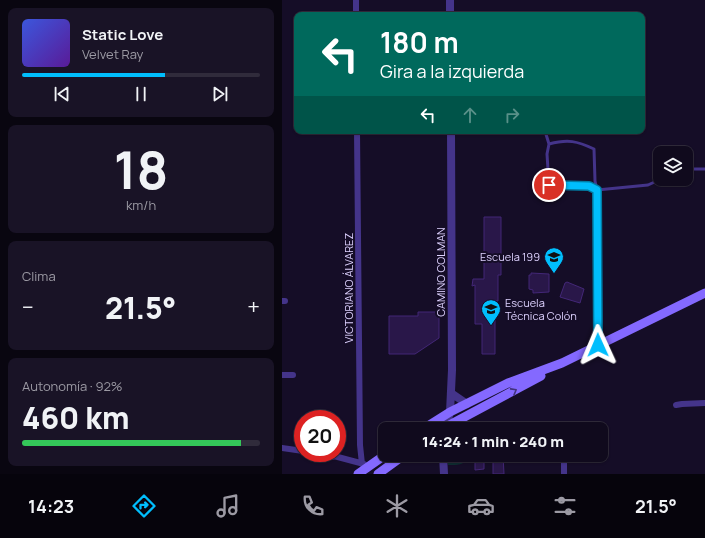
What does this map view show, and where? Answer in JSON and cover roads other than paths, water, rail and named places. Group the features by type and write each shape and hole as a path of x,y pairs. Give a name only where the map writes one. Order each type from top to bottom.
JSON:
{"main road":[{"path":"445,422 537,378 562,363 705,293"},
{"path":"453,417 467,404 495,390 518,379 562,363"},
{"path":"445,422 488,399 495,390"},
{"path":"364,468 378,459"},
{"path":"378,474 395,462"}],"street":[{"path":"356,0 356,12"},
{"path":"450,0 450,12"},
{"name":"VICTORIANO ÁLVAREZ","path":"358,134 360,445 364,468"},
{"name":"CAMINO COLMAN","path":"451,134 451,393 453,417"},
{"path":"282,375 294,375"},
{"path":"451,393 467,404"},
{"path":"676,406 682,404 705,403"},
{"name":"VICTORIANO ÁLVAREZ","path":"353,461 357,457 360,445"},
{"path":"282,448 294,450"},
{"path":"346,459 353,461 364,468"},
{"path":"343,462 378,474"},
{"path":"443,462 444,474"},
{"path":"564,462 564,474"}],"lane":[{"path":"546,134 550,144 547,154 549,185 589,186 597,190 648,185 653,183"},
{"path":"550,144 563,140 578,142 594,149 594,182 597,190 598,345"},
{"path":"693,169 705,169"}],"place":[{"name":"Escuela 199","path":"554,274"},
{"name":"Escuela Técnica Colón","path":"491,326"}]}
